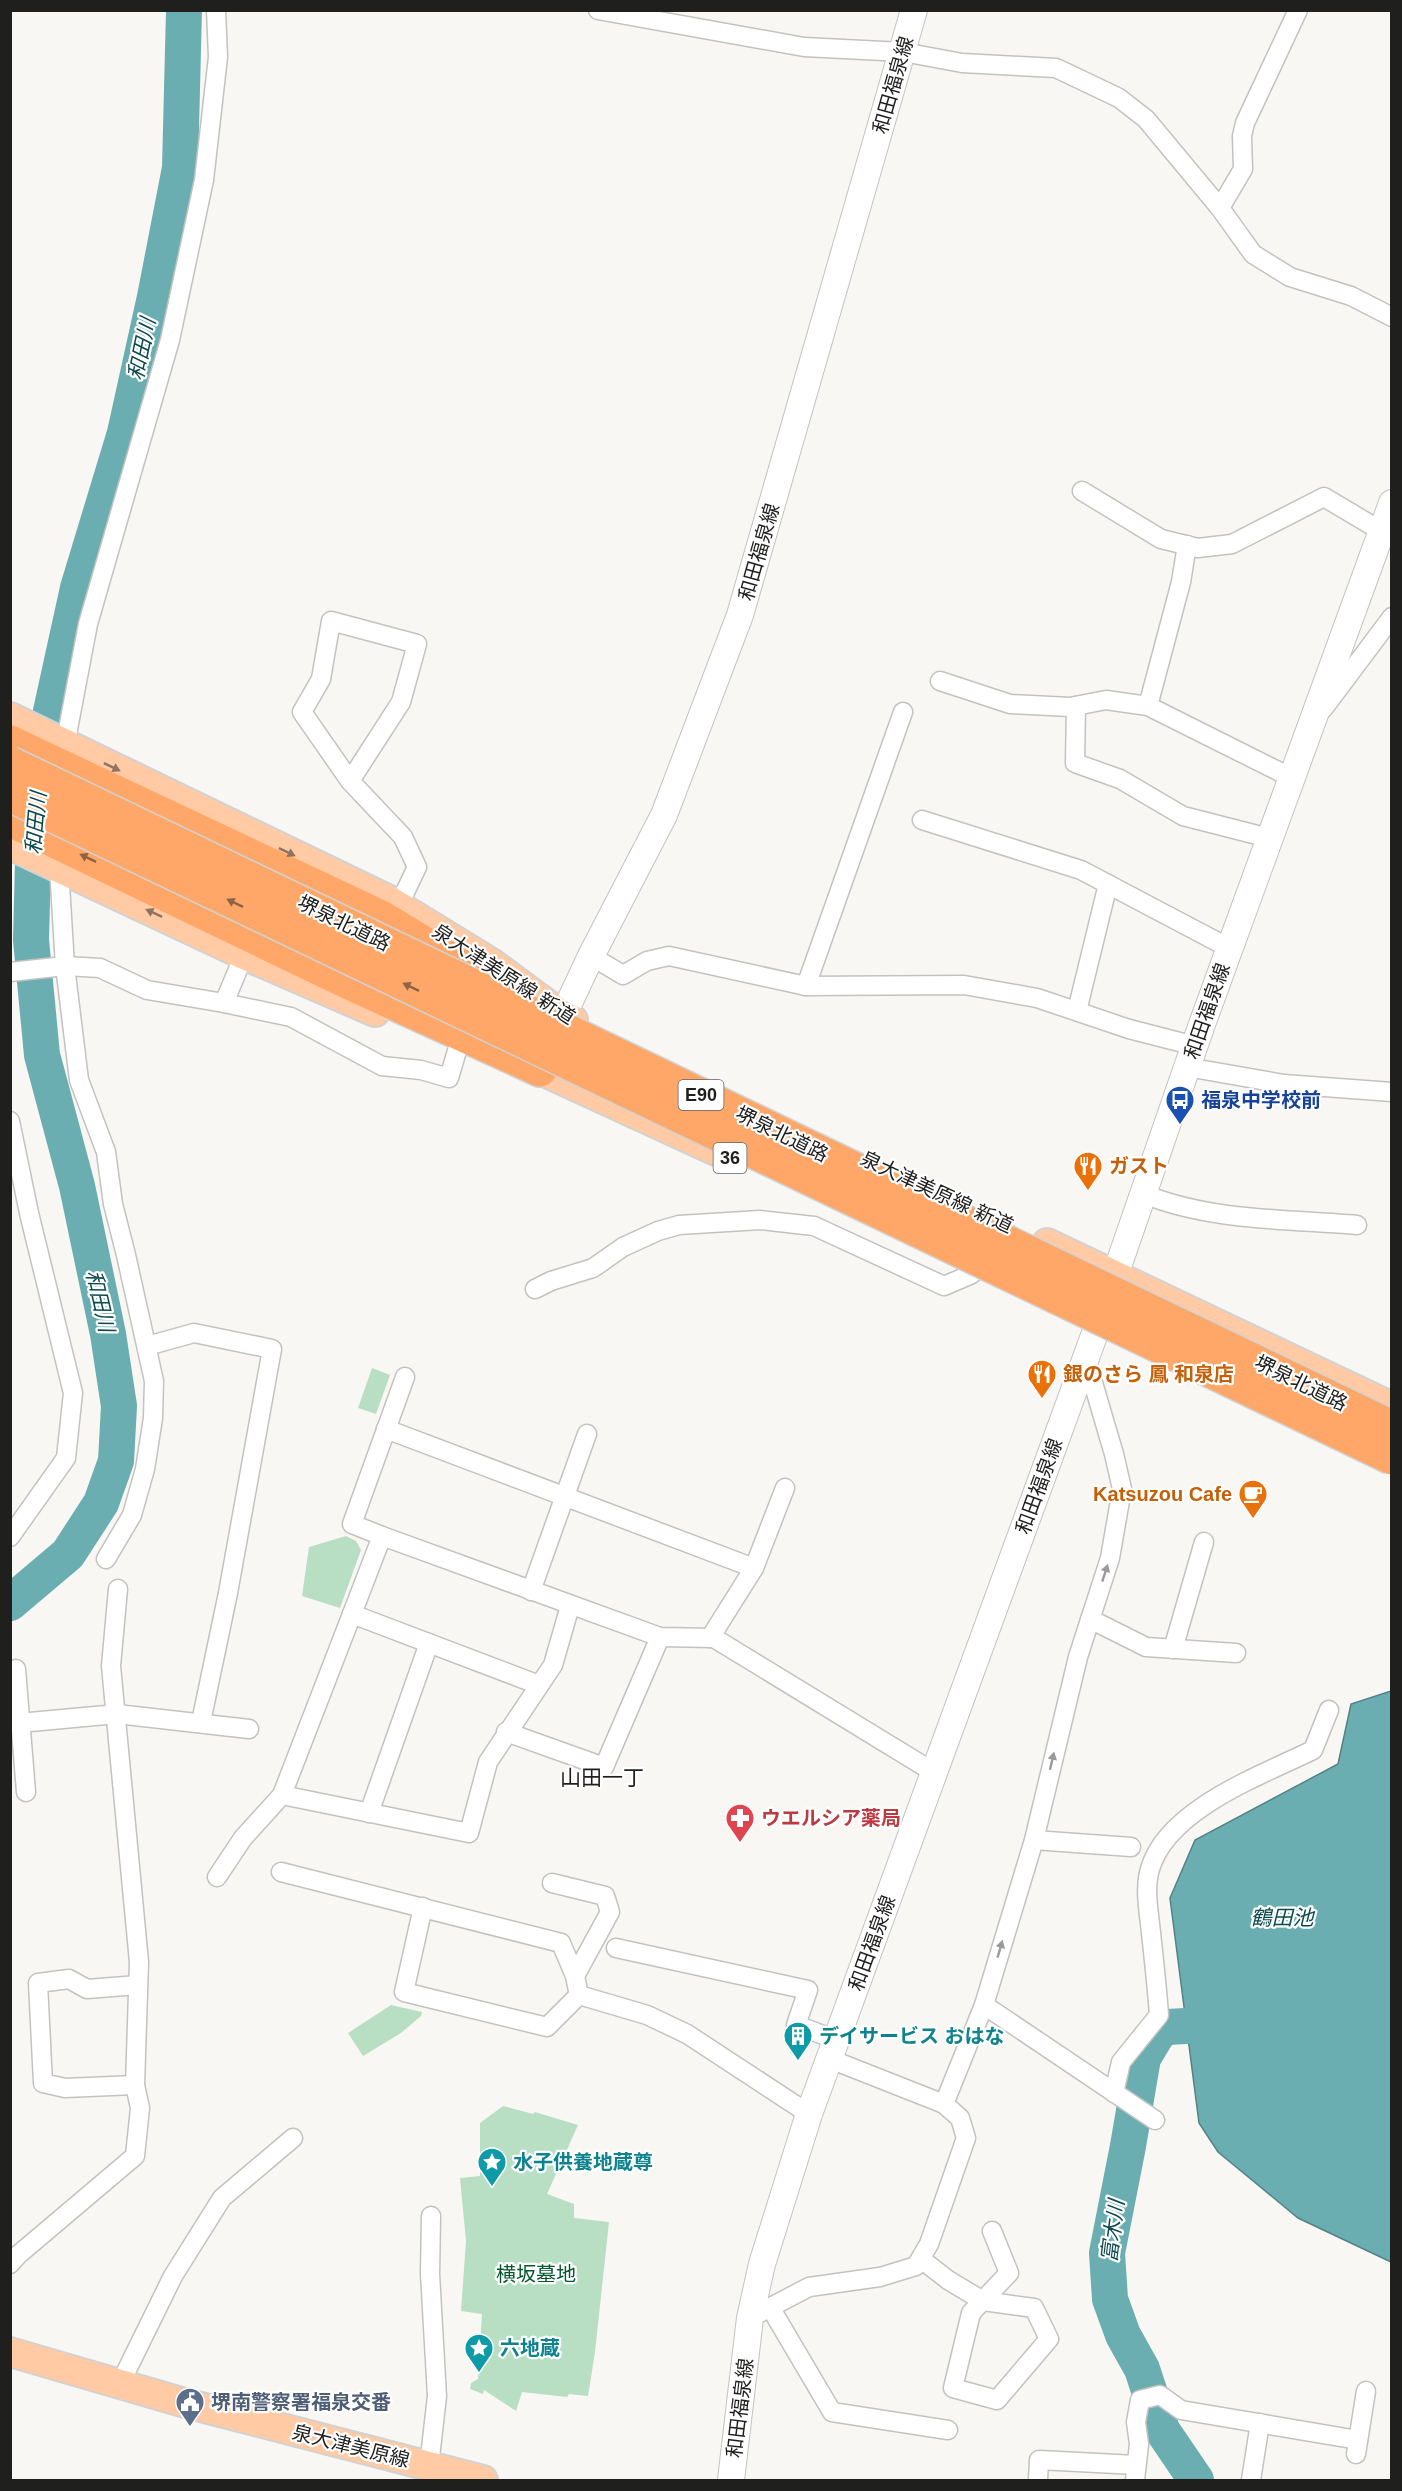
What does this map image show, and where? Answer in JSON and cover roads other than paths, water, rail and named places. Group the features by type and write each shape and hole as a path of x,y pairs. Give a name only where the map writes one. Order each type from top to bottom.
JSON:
{"highway":[{"path":"10,742 390,912 486,979 562,1015"},
{"name":"堺泉北道路","path":"10,763 1392,1427"},
{"name":"堺泉北道路","path":"10,795 1392,1458"},
{"path":"10,820 349,983 540,1070"}],"main road":[{"name":"和田福泉線","path":"540,1070 562,1015 664,815 740,615 915,10"},
{"name":"和田福泉線","path":"731,2481 760,2312 762,2264 809,2114 1090,1346 1229,948 1392,503"},
{"path":"10,717 390,912"},
{"name":"36","path":"10,845 244,956 420,1032 540,1070 972,1274 1090,1346 1392,1475"},
{"name":"泉大津美原線 新道","path":"562,1015 1392,1407"},
{"name":"泉大津美原線","path":"10,2352 185,2403 483,2481"}],"street":[{"path":"62,743 88,624 170,340 204,180 218,57 216,10"},
{"path":"598,10 804,47 903,52 962,63 1056,69 1119,98 1146,119 1220,208 1254,254 1290,277 1351,296 1392,317"},
{"path":"1220,208 1243,169 1242,136 1245,123 1298,10"},
{"path":"1082,491 1161,539 1198,548 1232,544 1324,497 1381,531"},
{"path":"1148,706 1181,582 1187,545"},
{"path":"1310,727 1392,617"},
{"path":"350,781 401,702 417,644 331,621 321,679 302,712 350,781 403,837 417,867 390,912"},
{"path":"940,681 1010,704 1076,706 1106,700 1148,706 1292,778"},
{"path":"1076,706 1075,763 1120,778 1183,816 1269,838"},
{"path":"806,986 903,712"},
{"path":"922,820 1082,870 1229,948"},
{"path":"59,868 65,966 79,1080 106,1152 113,1204 154,1381 153,1418 145,1469 132,1515 106,1559"},
{"path":"1077,1011 1108,884"},
{"path":"224,1003 244,956"},
{"path":"591,956 623,975 647,962 669,956 806,986 964,985 1037,998 1129,1029 1191,1056 1284,1084 1392,1092"},
{"path":"10,972 65,966 100,968 147,990 291,1017 382,1066 420,1070 449,1078 459,1044"},
{"path":"10,1121 28,1213 73,1393 66,1458 10,1537"},
{"path":"1144,1194 1170,1204 1212,1213 1357,1225"},
{"path":"535,1289 550,1281 593,1268 622,1247 658,1231 679,1225 760,1220 814,1226 944,1286 972,1274"},
{"path":"147,1346 194,1333 272,1349 228,1593 201,1722"},
{"path":"944,2104 984,2005 1034,1840 1076,1667 1110,1558 1122,1489 1090,1346"},
{"path":"405,1377 352,1524 570,1606 660,1637 714,1638 935,1773"},
{"path":"386,1429 754,1568"},
{"path":"531,1591 587,1434"},
{"path":"710,1638 754,1568 785,1488"},
{"path":"217,1877 243,1838 282,1795 382,1536"},
{"path":"1173,1649 1204,1542"},
{"path":"10,2264 135,2156 140,2108 135,2085 139,1962 111,1666 118,1589"},
{"path":"282,1795 468,1833 488,1762 553,1665 570,1606"},
{"path":"352,1614 539,1685"},
{"path":"1090,1619 1146,1647 1236,1653"},
{"path":"506,1732 604,1767 660,1637"},
{"path":"369,1813 429,1643"},
{"path":"16,1669 26,1792"},
{"path":"1114,2093 1121,2062 1159,2015 1147,1893 1150,1868 1159,1850 1174,1830 1208,1801 1313,1750 1329,1710"},
{"path":"19,1723 117,1714 249,1729"},
{"path":"1034,1840 1131,1847"},
{"path":"281,1872 561,1943 575,1976 579,1995"},
{"path":"552,1883 605,1896 610,1912 575,1976"},
{"path":"423,1907 404,1992 547,2027 579,1995"},
{"path":"616,1948 808,1990 796,2025 833,2050 944,2104 960,2118 966,2138 929,2244 916,2266 880,2277 809,2287 760,2312 832,2412 948,2430"},
{"path":"135,2085 65,2088 43,2083 38,1983 69,1979 87,1989 138,1985"},
{"path":"579,1995 647,2015 687,2034 809,2114"},
{"path":"984,2005 1155,2120"},
{"path":"120,2384 173,2276 222,2198 293,2138"},
{"path":"429,2466 438,2396 430,2274 431,2216"},
{"path":"921,2259 948,2280 982,2301 1034,2308 1049,2338 998,2400 953,2388 971,2313 982,2301 1009,2273 992,2230"},
{"path":"1038,2481 1039,2460 1136,2473 1140,2400 1160,2395 1181,2410 1260,2423 1357,2447 1366,2391"},
{"path":"1251,2481 1260,2423"}],"water":[{"name":"鶴田池","path":"1392,1691 1391,2262 1298,2218 1218,2152 1199,2123 1170,1898 1195,1840 1338,1764 1351,1704"}],"waterway":[{"name":"和田川","path":"42,768 51,711 78,588 125,433 180,168 184,10"},
{"name":"和田川","path":"10,1603 68,1554 101,1503 116,1461 119,1406 108,1334 77,1186 42,1055 31,940 34,822"},
{"name":"富木川","path":"1186,2026 1167,2027 1158,2033 1143,2058 1107,2253 1110,2299 1123,2335 1142,2369 1162,2430 1196,2480"}],"place":[{"name":"福泉中学校前","path":"1180,1126"},
{"name":"ガスト","path":"1088,1192"},
{"name":"銀のさら 鳳 和泉店","path":"1042,1400"},
{"name":"Katsuzou Cafe","path":"1253,1520"},
{"name":"ウエルシア薬局","path":"740,1844"},
{"name":"デイサービス おはな","path":"798,2062"},
{"name":"水子供養地蔵尊","path":"492,2188"},
{"name":"六地蔵","path":"479,2374"},
{"name":"堺南警察署福泉交番","path":"190,2428"}],"district":[{"name":"山田一丁","path":"602,1778"}],"park label":[{"name":"横坂墓地","path":"536,2274"}]}
